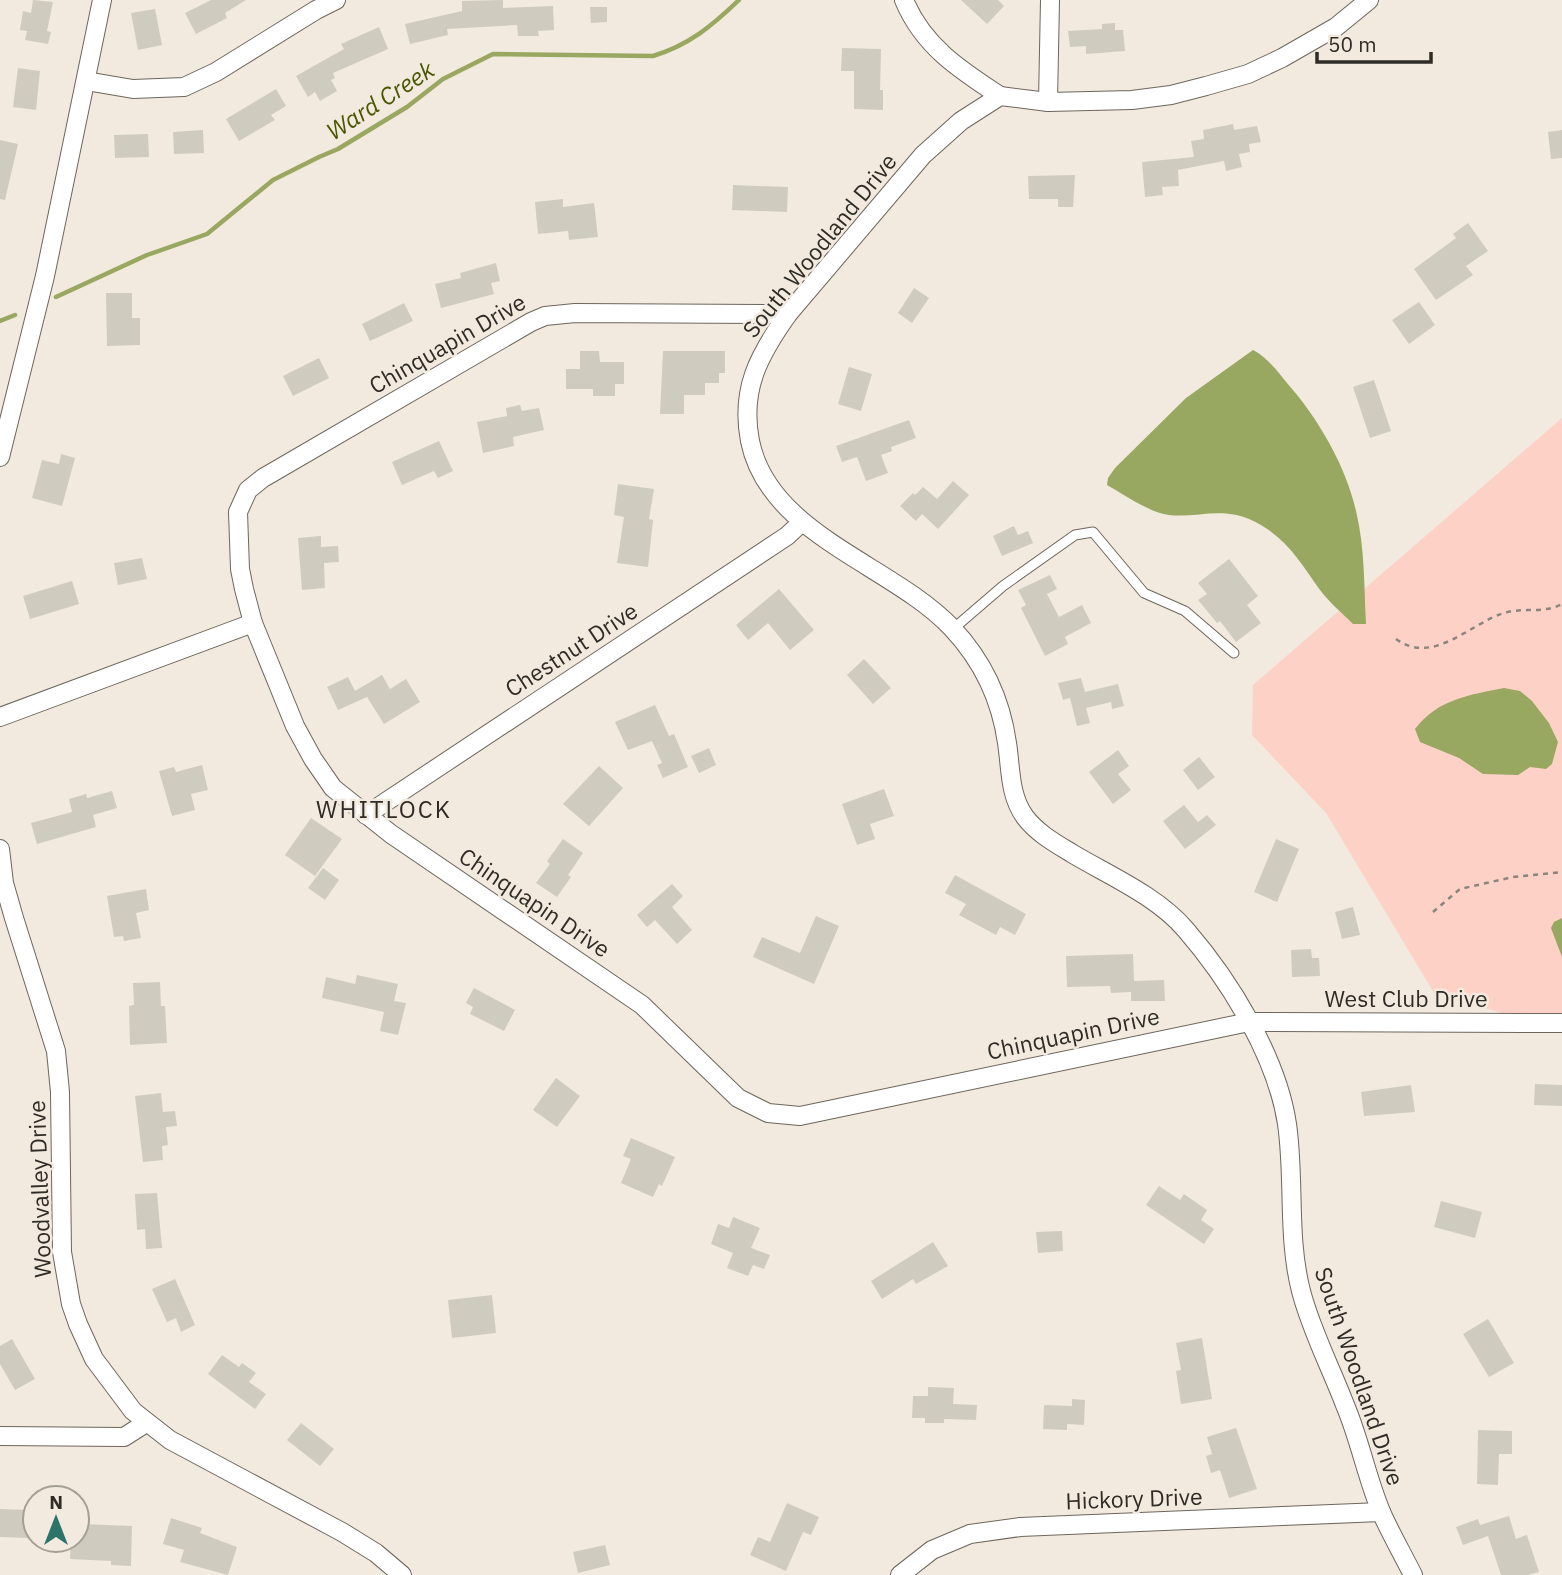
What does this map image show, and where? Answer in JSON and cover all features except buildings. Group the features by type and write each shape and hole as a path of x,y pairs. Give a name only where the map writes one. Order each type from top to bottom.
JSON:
{"street":[{"path":"0,457 45,276 102,0"},
{"path":"86,81 133,89 184,87 216,72 316,10 337,0"},
{"path":"904,0 916,25 931,45 952,64 1000,96 1048,102 1132,100 1171,95 1248,74 1336,27 1369,0"},
{"path":"1048,102 1050,0"},
{"name":"South Woodland Drive","path":"1000,96 961,121 923,155 788,314 757,362 748,394 747,424 753,453 767,485 787,509 802,522 922,602 953,629 975,658 995,696 1007,738 1015,798 1025,817 1042,834 1144,896 1176,920 1200,948 1249,1022 1273,1073 1287,1125 1296,1268 1301,1293 1348,1410 1381,1512 1413,1575"},
{"name":"Chinquapin Drive","path":"788,314 560,313 531,322 263,478 248,490 238,512 238,541 240,569 253,623 288,709 313,759 333,788 366,815 642,1005 738,1098 768,1113 800,1116 1249,1022"},
{"name":"Chestnut Drive","path":"366,815 787,536 802,522"},
{"path":"0,717 253,623"},
{"name":"Woodvalley Drive","path":"0,849 4,883 53,1036 59,1064 62,1252 71,1304 94,1359 121,1397 146,1423 196,1456 342,1532 376,1553 402,1575"},
{"name":"West Club Drive","path":"1249,1022 1562,1023"},
{"path":"0,1436 124,1437 146,1423"},
{"name":"Hickory Drive","path":"900,1575 932,1550 970,1534 1020,1527 1381,1512"}],"lane":[{"path":"953,629 1013,579 1075,535 1093,532 1144,593 1185,611 1234,653"}],"path":[{"path":"1396,639 1408,647 1427,648 1449,642 1506,612 1552,610 1562,604"},
{"path":"1433,912 1460,889 1513,877 1562,872"}],"shaded area":[{"path":"1253,350 1272,365 1309,411 1338,460 1356,511 1361,539 1366,624 1353,624 1324,594 1290,549 1261,525 1228,514 1179,516 1161,513 1107,485 1115,468 1186,398"},
{"path":"1562,418 1562,1031 1434,993 1326,813 1252,735 1253,685"},
{"path":"1504,688 1520,691 1532,701 1549,723 1558,742 1552,764 1546,769 1530,767 1518,775 1483,774 1459,758 1420,742 1415,729 1434,711 1455,700"},
{"path":"1562,918 1562,957 1551,928 1554,922"}],"waterway":[{"name":"Ward Creek","path":"56,297 147,255 207,234 273,180 338,149 407,107 443,79 493,54 653,56 699,34 739,0"},
{"name":"Ward Creek","path":"0,321 15,315"}],"district":[{"name":"WHITLOCK","path":"384,809"}]}
